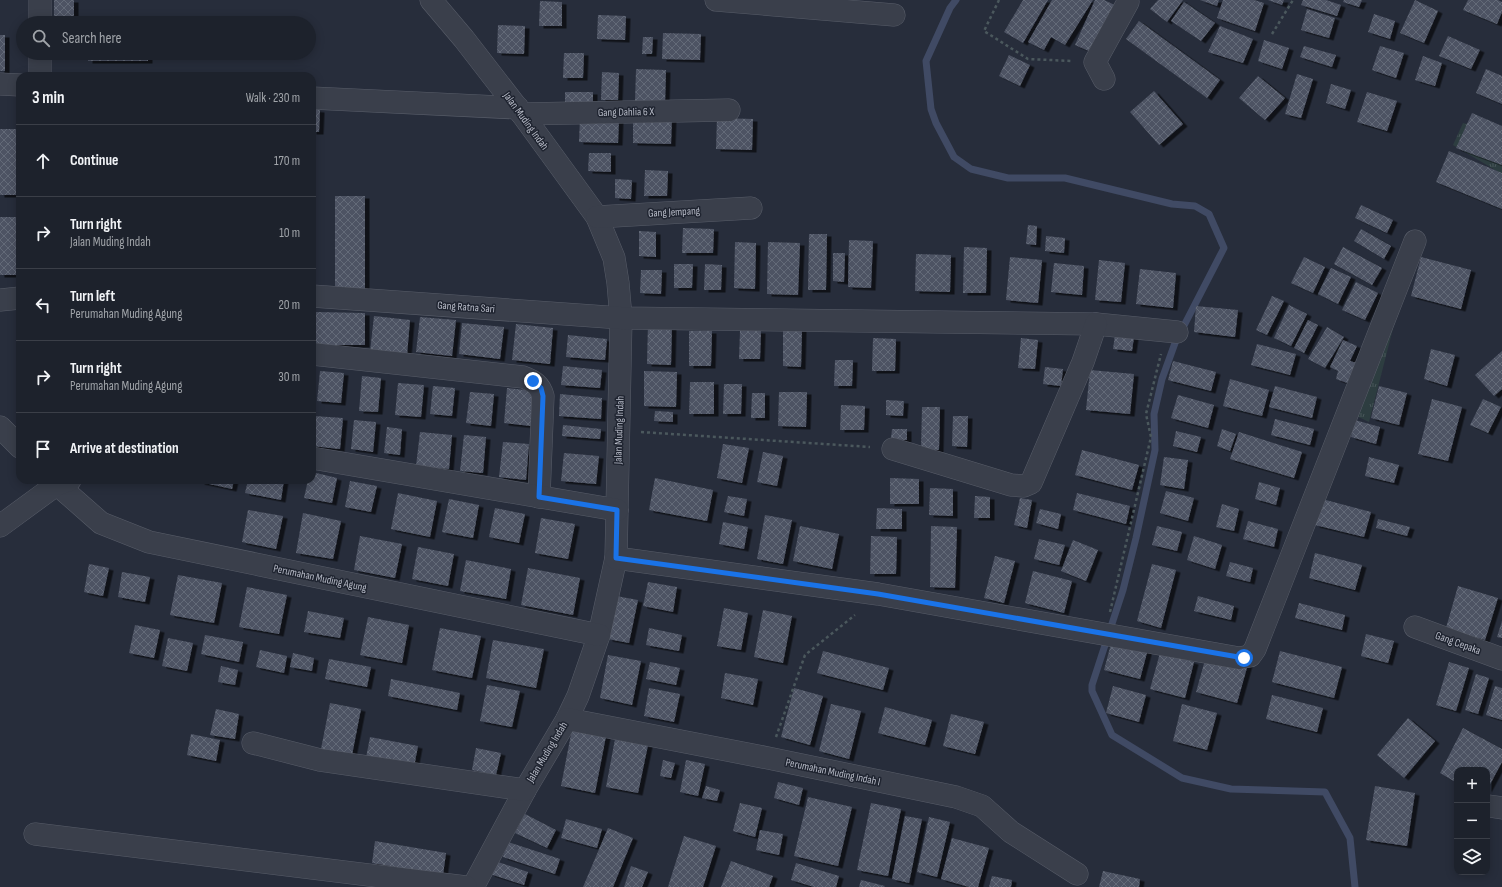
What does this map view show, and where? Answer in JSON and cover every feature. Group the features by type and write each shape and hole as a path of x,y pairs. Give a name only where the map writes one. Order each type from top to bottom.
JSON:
{"street":[{"path":"40,0 40,16"},
{"name":"Jalan Muding Indah","path":"431,0 464,39 520,111 597,217 614,258 618,283 620,318 616,558 599,635 578,696 567,719 524,790 476,886"},
{"path":"716,0 894,15"},
{"path":"1099,70 1127,1"},
{"path":"40,60 40,72"},
{"path":"0,84 16,85"},
{"name":"Gang Dahlia 6 X","path":"316,98 520,111 729,110"},
{"name":"Gang Jempang","path":"597,217 751,208"},
{"path":"616,558 878,594 1239,658 1250,656 1416,241"},
{"name":"Gang Ratna Sari","path":"316,296 620,318 1096,324 1172,331"},
{"path":"0,300 16,298"},
{"path":"893,449 1010,485 1024,486 1031,483 1083,362 1096,324"},
{"path":"316,354 523,378 533,381 541,388 543,396 539,497"},
{"path":"0,427 16,443"},
{"path":"316,459 617,510"},
{"name":"Perumahan Muding Agung","path":"0,526 56,484"},
{"name":"Perumahan Muding Agung","path":"61,484 101,523 149,542 599,635"},
{"name":"Gang Cepaka","path":"1415,627 1502,659"},
{"name":"Perumahan Muding Indah I","path":"567,719 768,758 956,797 982,806 1010,832 1078,874"},
{"path":"253,744 320,760 524,790"},
{"path":"35,834 476,886"}],"path":[{"path":"999,0 984,31 1028,59 1099,70"},
{"path":"1272,34 1292,0"},
{"path":"1105,634 1151,437 1146,414 1172,331"},
{"path":"619,431 893,449"},
{"path":"768,758 805,655 836,631 878,594"}],"green space":[{"path":"1463,123 1502,134 1502,174 1453,145"},
{"path":"1397,313 1369,422 1340,408"}],"building":[{"path":"54,0 74,0 74,16 54,16"},
{"path":"1023,0 1048,0 1023,43 1004,32"},
{"path":"1052,0 1093,0 1065,45 1051,37 1044,50 1028,42"},
{"path":"1095,0 1104,0 1119,7 1098,55 1075,45"},
{"path":"1158,0 1183,0 1167,22 1150,9"},
{"path":"1200,0 1219,0 1217,6"},
{"path":"1223,0 1254,0 1264,3 1255,31 1217,18"},
{"path":"1268,0 1284,0 1282,5"},
{"path":"1303,0 1326,0 1341,5 1337,16 1301,5"},
{"path":"1344,0 1362,0 1359,7 1343,2"},
{"path":"1415,0 1438,11 1424,43 1400,33"},
{"path":"1468,0 1498,0 1502,2 1502,12 1497,24 1463,10"},
{"path":"540,1 562,2 562,26 539,26"},
{"path":"1184,2 1215,23 1201,41 1171,21"},
{"path":"1307,9 1335,18 1329,38 1301,30"},
{"path":"1374,14 1395,21 1390,39 1368,32"},
{"path":"598,15 626,16 625,40 597,39"},
{"path":"1139,21 1220,80 1207,98 1126,39"},
{"path":"498,25 525,26 524,54 497,53"},
{"path":"1220,26 1253,39 1243,63 1208,52"},
{"path":"663,33 701,34 700,60 662,59"},
{"path":"0,35 5,35 5,71 0,71"},
{"path":"1448,36 1480,50 1471,69 1439,56"},
{"path":"643,37 653,37 652,54 642,54"},
{"path":"1264,40 1289,48 1282,69 1258,61"},
{"path":"1304,46 1336,55 1332,67 1300,57"},
{"path":"1380,46 1404,53 1396,78 1372,70"},
{"path":"564,53 584,53 583,78 563,78"},
{"path":"1009,55 1030,65 1020,86 999,76"},
{"path":"1423,56 1442,63 1435,86 1415,80"},
{"path":"88,60 148,60 148,61"},
{"path":"636,69 666,70 665,102 635,101"},
{"path":"1486,69 1502,76 1502,104 1476,93"},
{"path":"602,72 619,73 618,100 601,100"},
{"path":"1297,74 1313,79 1301,118 1285,114"},
{"path":"1258,76 1285,98 1265,120 1239,98"},
{"path":"1331,84 1351,90 1345,109 1326,103"},
{"path":"1154,91 1183,124 1159,145 1130,112"},
{"path":"565,92 593,92 593,111 565,110"},
{"path":"1367,92 1397,101 1387,131 1357,122"},
{"path":"316,110 320,110 319,132 316,132"},
{"path":"1472,113 1502,126 1502,165 1456,148"},
{"path":"633,115 672,116 671,144 633,143"},
{"path":"580,117 619,118 618,143 579,142"},
{"path":"717,118 753,119 752,150 716,149"},
{"path":"0,129 16,129 16,195 0,195"},
{"path":"1449,151 1502,173 1502,209 1436,182"},
{"path":"589,153 611,153 611,172 588,171"},
{"path":"645,170 668,171 667,196 644,196"},
{"path":"615,179 632,180 631,199 615,198"},
{"path":"335,196 365,196 365,291 335,291"},
{"path":"1361,205 1393,220 1387,233 1355,218"},
{"path":"0,217 16,217 16,275 0,275"},
{"path":"1028,225 1037,226 1036,245 1026,244"},
{"path":"683,228 714,229 713,253 682,253"},
{"path":"1361,229 1391,246 1384,259 1354,241"},
{"path":"639,231 656,232 656,257 639,256"},
{"path":"809,234 827,234 826,290 808,290"},
{"path":"1046,236 1065,238 1064,253 1045,251"},
{"path":"849,240 873,241 871,288 848,287"},
{"path":"735,242 756,243 755,289 734,288"},
{"path":"768,242 800,243 798,295 767,294"},
{"path":"964,247 987,248 986,293 963,293"},
{"path":"1343,247 1382,268 1372,285 1334,264"},
{"path":"833,253 845,253 844,282 833,281"},
{"path":"916,254 951,255 950,292 915,291"},
{"path":"1010,257 1042,260 1038,303 1006,300"},
{"path":"1304,257 1325,267 1313,293 1291,283"},
{"path":"1421,257 1471,270 1461,309 1411,296"},
{"path":"1099,260 1125,263 1121,302 1095,300"},
{"path":"1054,263 1084,266 1082,295 1051,292"},
{"path":"674,264 693,264 692,288 674,288"},
{"path":"705,264 722,265 721,290 704,290"},
{"path":"1331,268 1351,277 1338,304 1318,294"},
{"path":"1140,269 1176,273 1173,308 1136,304"},
{"path":"641,270 662,270 661,294 640,293"},
{"path":"1356,282 1378,293 1365,320 1342,310"},
{"path":"1272,296 1284,301 1267,335 1256,330"},
{"path":"1289,305 1307,314 1291,346 1274,338"},
{"path":"1196,306 1238,310 1235,337 1194,332"},
{"path":"316,312 365,313 365,345 316,345"},
{"path":"374,316 410,320 407,355 370,352"},
{"path":"420,317 456,320 452,356 416,352"},
{"path":"1308,320 1318,325 1304,353 1294,348"},
{"path":"648,322 672,323 671,365 647,364"},
{"path":"462,323 504,327 500,359 459,354"},
{"path":"516,324 553,328 550,364 512,360"},
{"path":"1327,327 1344,337 1325,368 1308,359"},
{"path":"783,328 802,329 801,367 783,366"},
{"path":"689,331 712,331 711,366 689,366"},
{"path":"740,331 761,331 760,359 739,359"},
{"path":"568,335 607,339 605,360 566,357"},
{"path":"1115,335 1134,337 1132,351 1113,349"},
{"path":"873,338 896,339 895,371 872,371"},
{"path":"1021,338 1038,340 1035,369 1018,368"},
{"path":"1343,340 1357,346 1350,361 1360,364 1353,385 1336,379 1338,371 1330,367"},
{"path":"1257,344 1296,354 1290,375 1251,365"},
{"path":"1431,349 1455,355 1447,386 1424,379"},
{"path":"1502,351 1502,389 1494,396 1475,375"},
{"path":"835,360 853,360 852,386 834,386"},
{"path":"1173,361 1216,372 1211,391 1168,380"},
{"path":"563,366 602,370 600,388 561,385"},
{"path":"1045,367 1063,369 1061,386 1043,384"},
{"path":"1090,370 1134,374 1130,414 1086,410"},
{"path":"320,371 344,373 341,403 317,401"},
{"path":"644,371 677,372 676,407 644,406"},
{"path":"362,376 381,378 378,412 359,411"},
{"path":"1230,379 1269,390 1262,416 1223,406"},
{"path":"690,382 714,382 714,414 689,414"},
{"path":"398,383 424,385 421,417 395,415"},
{"path":"724,384 742,384 741,414 723,414"},
{"path":"433,386 455,388 452,416 430,414"},
{"path":"1275,386 1317,397 1312,418 1269,407"},
{"path":"1379,386 1407,393 1399,425 1371,418"},
{"path":"507,388 535,391 531,426 504,423"},
{"path":"470,392 494,394 491,426 466,423"},
{"path":"779,392 807,392 806,427 778,426"},
{"path":"752,393 765,393 765,418 751,418"},
{"path":"560,394 602,398 601,419 559,416"},
{"path":"1178,395 1214,405 1208,428 1171,418"},
{"path":"1432,399 1462,407 1448,461 1418,454"},
{"path":"1483,399 1501,407 1488,433 1470,425"},
{"path":"886,400 904,401 903,416 886,415"},
{"path":"841,405 865,406 864,430 840,430"},
{"path":"922,407 940,407 939,450 921,449"},
{"path":"655,411 673,412 673,422 654,421"},
{"path":"316,416 343,418 340,449 316,446"},
{"path":"953,416 968,416 967,447 952,446"},
{"path":"1275,419 1314,429 1310,445 1271,435"},
{"path":"354,420 376,422 373,452 351,449"},
{"path":"1355,420 1380,427 1376,444 1351,437"},
{"path":"563,425 601,429 600,439 562,436"},
{"path":"387,427 402,429 400,455 384,453"},
{"path":"892,429 907,429 907,440 891,439"},
{"path":"1222,429 1236,434 1230,451 1217,446"},
{"path":"1176,431 1201,437 1197,452 1173,446"},
{"path":"420,432 452,435 449,469 416,466"},
{"path":"1239,432 1302,452 1294,478 1230,459"},
{"path":"464,435 486,437 483,473 460,471"},
{"path":"503,442 529,444 526,480 499,477"},
{"path":"723,444 749,448 742,483 717,478"},
{"path":"1082,450 1139,465 1132,490 1075,475"},
{"path":"763,452 783,456 777,486 757,482"},
{"path":"564,453 599,456 596,484 561,481"},
{"path":"1164,457 1188,460 1184,489 1160,485"},
{"path":"1369,457 1399,465 1394,483 1365,476"},
{"path":"316,473 337,478 332,503 304,498 307,484 316,484"},
{"path":"655,478 713,490 707,521 649,510"},
{"path":"890,478 919,479 919,504 890,504"},
{"path":"350,481 377,486 371,512 345,507"},
{"path":"1259,482 1280,488 1276,505 1255,499"},
{"path":"209,484 233,484 232,489"},
{"path":"247,484 283,484 281,500 245,493"},
{"path":"930,488 953,489 953,516 929,515"},
{"path":"1166,491 1194,498 1188,521 1160,513"},
{"path":"398,493 437,501 430,537 391,529"},
{"path":"1077,493 1130,506 1126,524 1073,510"},
{"path":"728,496 747,499 744,516 724,512"},
{"path":"975,496 990,497 990,518 974,518"},
{"path":"1020,498 1032,500 1027,528 1014,525"},
{"path":"449,499 479,505 473,538 442,532"},
{"path":"1322,499 1371,512 1364,537 1315,525"},
{"path":"1222,504 1239,509 1234,531 1216,527"},
{"path":"495,508 525,514 519,543 489,537"},
{"path":"877,508 902,509 902,529 876,529"},
{"path":"1040,509 1061,514 1058,529 1036,523"},
{"path":"248,510 283,516 276,549 242,542"},
{"path":"303,513 341,521 333,559 296,553"},
{"path":"765,515 792,520 783,564 757,559"},
{"path":"541,518 575,524 568,559 535,553"},
{"path":"1378,519 1410,527 1407,536 1376,528"},
{"path":"1248,521 1278,529 1274,547 1243,539"},
{"path":"723,522 748,527 744,549 719,544"},
{"path":"800,526 839,534 832,569 793,561"},
{"path":"931,526 957,527 955,588 930,587"},
{"path":"1157,526 1182,532 1177,551 1152,545"},
{"path":"360,536 402,544 395,578 354,570"},
{"path":"871,536 897,537 896,574 870,574"},
{"path":"1194,536 1222,545 1215,569 1187,560"},
{"path":"1039,539 1065,545 1059,565 1034,559"},
{"path":"1073,540 1098,550 1086,581 1061,571"},
{"path":"418,547 454,554 448,586 412,579"},
{"path":"1315,553 1362,565 1355,590 1309,578"},
{"path":"995,556 1015,561 1004,603 984,598"},
{"path":"466,560 511,569 506,599 460,591"},
{"path":"1230,562 1253,568 1250,582 1226,576"},
{"path":"89,564 109,568 103,596 84,592"},
{"path":"1152,564 1176,570 1161,628 1137,621"},
{"path":"528,568 580,578 573,615 521,605"},
{"path":"1033,571 1072,581 1064,613 1025,603"},
{"path":"122,572 150,577 145,602 118,597"},
{"path":"178,575 222,583 214,623 170,615"},
{"path":"648,582 677,587 673,612 643,606"},
{"path":"1458,586 1498,598 1485,640 1446,628"},
{"path":"247,587 287,595 279,634 239,627"},
{"path":"616,596 638,600 629,643 608,639"},
{"path":"1198,596 1234,606 1231,620 1194,611"},
{"path":"1299,603 1345,615 1342,630 1295,618"},
{"path":"724,608 748,613 741,650 717,646"},
{"path":"763,610 792,616 783,663 754,657"},
{"path":"308,611 344,618 340,638 304,632"},
{"path":"368,617 409,625 402,663 360,655"},
{"path":"1502,621 1502,638 1497,637"},
{"path":"135,625 160,630 154,658 129,653"},
{"path":"440,628 481,636 472,678 432,670"},
{"path":"649,628 682,635 679,651 646,645"},
{"path":"1366,634 1394,641 1388,663 1361,656"},
{"path":"205,635 243,642 239,662 201,654"},
{"path":"168,638 193,643 187,671 162,666"},
{"path":"493,640 544,649 536,688 486,678"},
{"path":"1112,640 1148,649 1140,679 1104,670"},
{"path":"260,650 287,656 284,673 256,667"},
{"path":"823,651 889,668 883,690 817,673"},
{"path":"1280,651 1342,667 1334,698 1272,682"},
{"path":"293,653 314,658 312,671 290,667"},
{"path":"1160,653 1194,662 1185,698 1150,689"},
{"path":"1207,653 1248,664 1237,703 1196,692"},
{"path":"608,655 641,661 632,705 600,698"},
{"path":"329,659 371,667 367,687 325,679"},
{"path":"650,662 680,668 676,685 646,679"},
{"path":"1449,662 1469,668 1456,711 1436,705"},
{"path":"221,666 238,670 235,685 218,682"},
{"path":"725,673 758,679 753,705 721,698"},
{"path":"1476,674 1489,678 1478,714 1465,710"},
{"path":"391,679 460,693 457,710 388,696"},
{"path":"487,685 520,691 512,727 480,721"},
{"path":"1113,686 1146,695 1139,722 1106,713"},
{"path":"1495,686 1502,688 1502,720 1486,715"},
{"path":"649,688 680,694 674,722 644,716"},
{"path":"794,688 823,696 810,745 781,737"},
{"path":"1272,695 1323,708 1317,732 1266,719"},
{"path":"330,703 361,709 352,755 321,749"},
{"path":"831,704 861,711 849,759 819,751"},
{"path":"1182,704 1217,713 1207,750 1173,741"},
{"path":"885,707 932,720 925,745 878,733"},
{"path":"216,709 239,714 235,739 210,735"},
{"path":"951,714 984,722 975,754 943,746"},
{"path":"1408,718 1435,741 1404,778 1377,755"},
{"path":"1463,728 1502,749 1502,762 1490,784 1490,767 1454,767 1454,781 1440,773"},
{"path":"572,729 606,736 595,793 561,786"},
{"path":"191,734 220,740 216,761 187,755"},
{"path":"370,737 418,746 414,767 366,758"},
{"path":"615,739 648,745 638,793 606,787"},
{"path":"476,748 501,753 496,775 472,770"},
{"path":"663,760 675,763 671,778 660,776"},
{"path":"686,760 705,764 698,796 680,792"},
{"path":"778,782 803,788 799,805 774,798"},
{"path":"706,786 720,790 717,801 702,798"},
{"path":"1375,786 1415,793 1407,846 1366,840"},
{"path":"808,797 852,807 838,866 794,856"},
{"path":"740,803 762,808 755,837 733,831"},
{"path":"871,803 901,809 888,876 857,870"},
{"path":"525,814 556,830 547,848 515,833"},
{"path":"905,816 922,819 909,883 892,879"},
{"path":"929,817 950,822 937,877 917,872"},
{"path":"566,819 602,829 597,848 561,838"},
{"path":"608,828 633,838 613,887 583,887"},
{"path":"760,830 783,834 779,855 756,850"},
{"path":"684,836 716,846 703,887 668,887"},
{"path":"952,838 989,848 978,887 969,887 941,879"},
{"path":"375,841 446,853 443,875 372,863"},
{"path":"508,842 560,859 555,874 503,857"},
{"path":"495,861 528,872 524,885 490,874"},
{"path":"731,861 773,876 769,887 721,887"},
{"path":"796,863 839,876 836,887 814,887 791,880"},
{"path":"631,866 648,872 642,887 624,887"},
{"path":"1103,871 1140,879 1139,887 1099,887"},
{"path":"992,876 1012,880 1011,887 989,887"},
{"path":"861,880 885,886 859,887"}],"waterway":[{"path":"956,0 950,8 926,61 931,109 936,123 954,157 971,169 1008,178 1065,178 1172,204 1195,206 1209,214 1224,248 1175,343 1162,379 1154,414 1155,450 1136,538 1123,590 1092,685 1092,691 1112,735 1182,778 1231,789 1325,792 1350,838 1355,887"}],"route":[{"path":"533,381 541,388 543,396 539,497 617,510 616,558 878,594 1244,658"}]}
